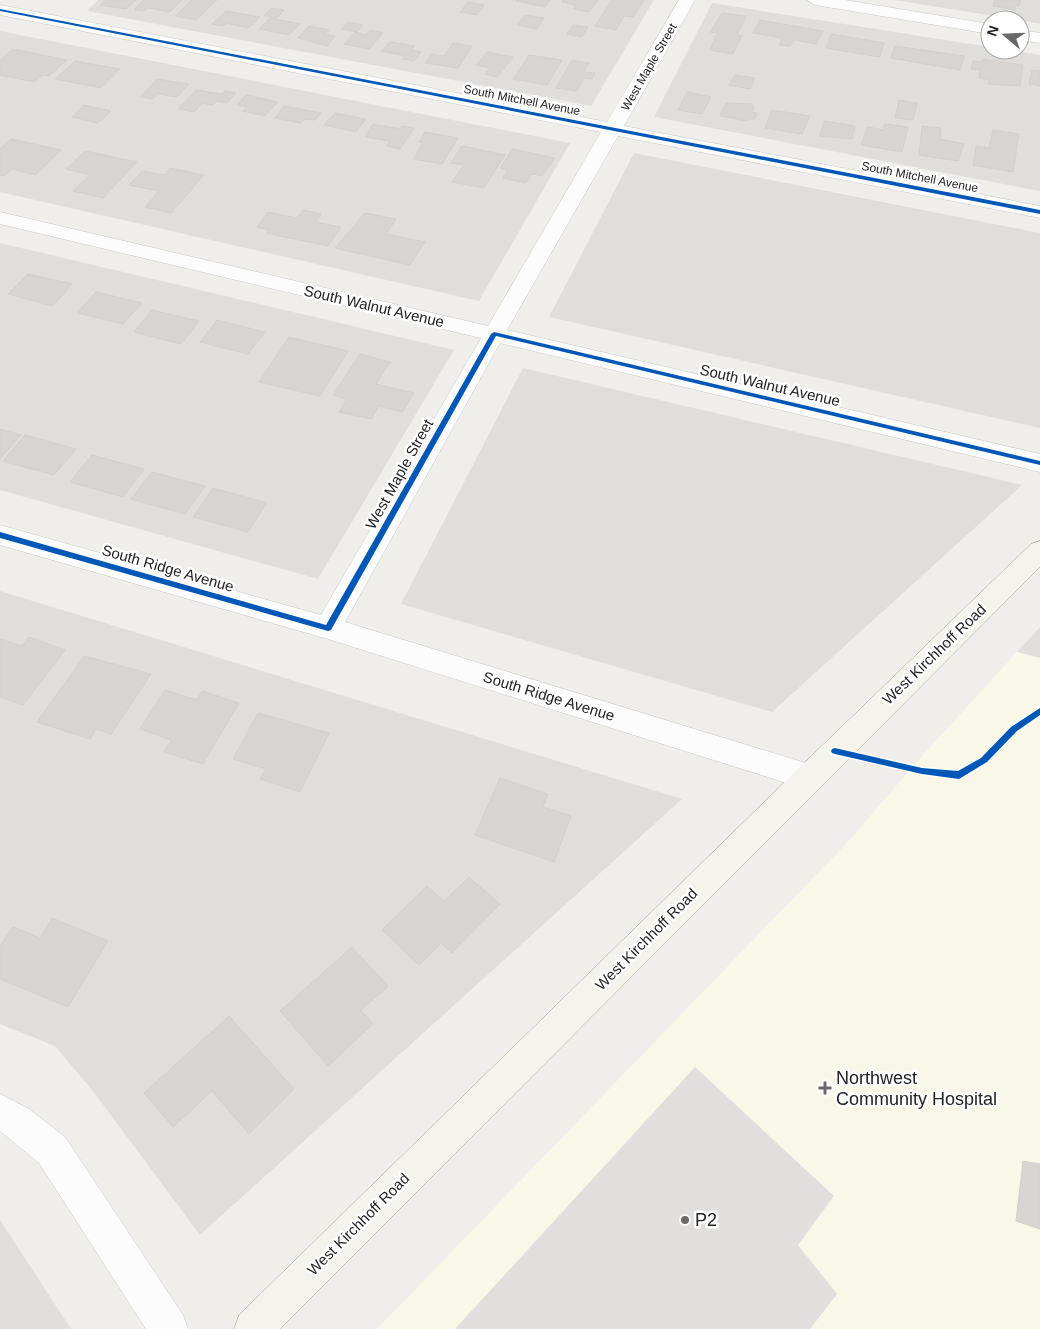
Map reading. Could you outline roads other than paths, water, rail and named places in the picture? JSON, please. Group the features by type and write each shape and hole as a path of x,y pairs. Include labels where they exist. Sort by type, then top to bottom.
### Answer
{"main road":[{"name":"West Kirchhoff Road","path":"253,1329 1040,550"}],"street":[{"name":"West Maple Street","path":"328,628 494,334 687,0"},
{"path":"815,0 980,28"},
{"path":"46,18 61,6"},
{"name":"South Mitchell Avenue","path":"0,10 1040,212"},
{"name":"South Walnut Avenue","path":"0,218 1040,463"},
{"name":"South Ridge Avenue","path":"0,535 328,628 809,777"},
{"path":"0,1112 18,1120 52,1150 169,1329"}],"place":[{"name":"Northwest Community Hospital","path":"825,1088"},
{"name":"P2","path":"685,1220"}]}
